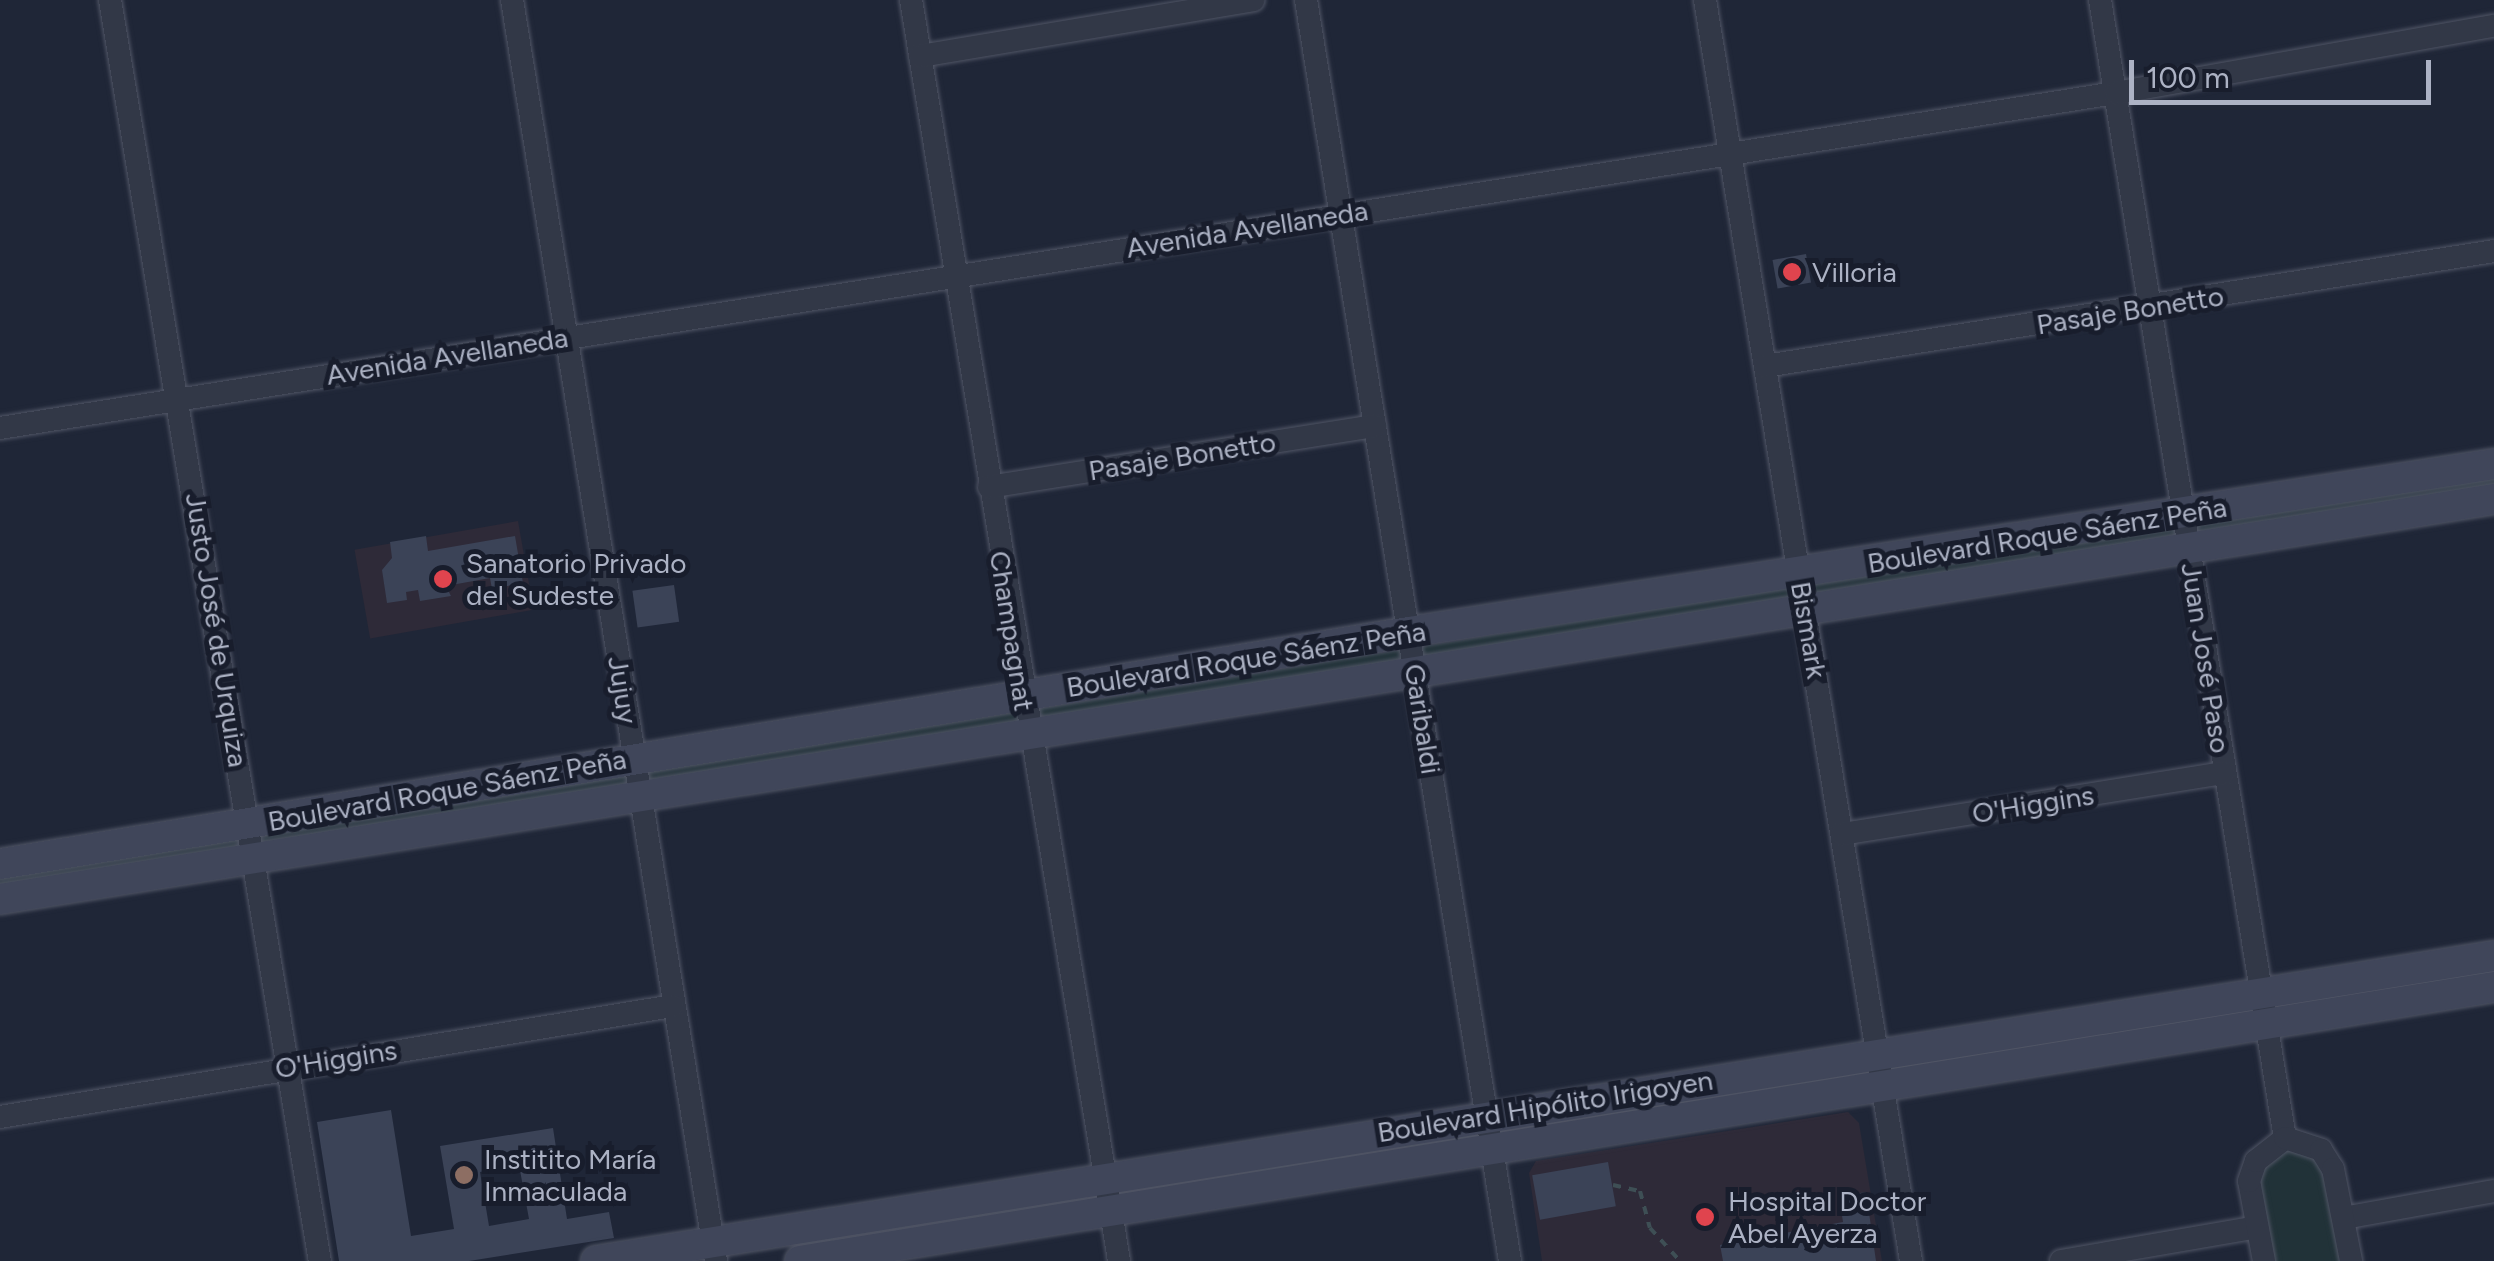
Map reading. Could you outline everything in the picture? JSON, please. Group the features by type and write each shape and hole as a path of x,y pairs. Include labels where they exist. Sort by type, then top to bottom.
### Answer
{"street":[{"name":"Justo José de Urquiza","path":"110,0 180,399 320,1261"},
{"name":"Jujuy","path":"512,0 714,1252"},
{"name":"Champagnat","path":"911,0 1022,695 1119,1261"},
{"path":"920,56 1253,0"},
{"name":"Garibaldi","path":"1306,0 1510,1261"},
{"name":"Bismark","path":"1705,0 1911,1261"},
{"name":"Juan José Paso","path":"2100,0 2285,1138"},
{"name":"Avenida Avellaneda","path":"0,428 2116,92 2494,26"},
{"name":"Pasaje Bonetto","path":"1765,366 2494,252"},
{"name":"Pasaje Bonetto","path":"988,487 1375,426"},
{"name":"Boulevard Roque Sáenz Peña","path":"0,864 1409,632 2494,464"},
{"name":"Boulevard Roque Sáenz Peña","path":"0,899 639,792 2494,499"},
{"name":"O'Higgins","path":"1842,834 2224,773"},
{"name":"Boulevard Hipólito Irigoyen","path":"2263,1008 2494,956"},
{"name":"Boulevard Hipólito Irigoyen","path":"596,1261 714,1252 1106,1178 1487,1115 1877,1069 2263,1008 2494,986"},
{"name":"O'Higgins","path":"0,1117 287,1066 672,1006"},
{"name":"Boulevard Hipólito Irigoyen","path":"800,1261 1492,1147 1877,1069"},
{"path":"2264,1261 2250,1180 2256,1161 2285,1138 2321,1150 2334,1169 2351,1261"},
{"path":"2344,1218 2494,1191"},
{"path":"2061,1261 2257,1227"}],"path":[{"path":"1613,1185 1640,1191 1650,1228 1680,1261"}],"shaded area":[{"path":"2494,473 2494,487 0,889 0,877"},
{"name":"Sanatorio Privado del Sudeste","path":"518,521 534,610 370,638 355,550"},
{"name":"Hospital Doctor Abel Ayerza","path":"1848,1112 1859,1123 1882,1261 1542,1261 1529,1173 1536,1161"},
{"path":"2269,1146 2321,1150 2351,1261 2264,1261 2256,1161"}],"building":[{"name":"Villoria","path":"1806,254 1811,283 1778,288 1773,260"},
{"path":"426,536 428,551 515,536 523,583 492,589 490,578 446,586 451,596 420,601 418,590 406,592 407,600 387,603 382,570 392,558 390,542"},
{"path":"674,585 679,622 638,627 632,591"},
{"path":"391,1110 411,1236 454,1229 440,1146 553,1128 567,1219 609,1212 614,1238 469,1261 339,1261 317,1122","holes":["519,1165 529,1219 489,1226 480,1172"]},
{"path":"1608,1162 1616,1206 1540,1220 1532,1175"},
{"name":"Hospital Doctor Abel Ayerza","path":"1866,1192 1876,1261 1723,1261 1720,1245 1843,1222 1839,1197"}],"place":[{"name":"Villoria","path":"1792,272"},
{"name":"Sanatorio Privado del Sudeste","path":"443,579"},
{"name":"Institito María Inmaculada","path":"464,1175"},
{"name":"Hospital Doctor Abel Ayerza","path":"1705,1217"}]}
